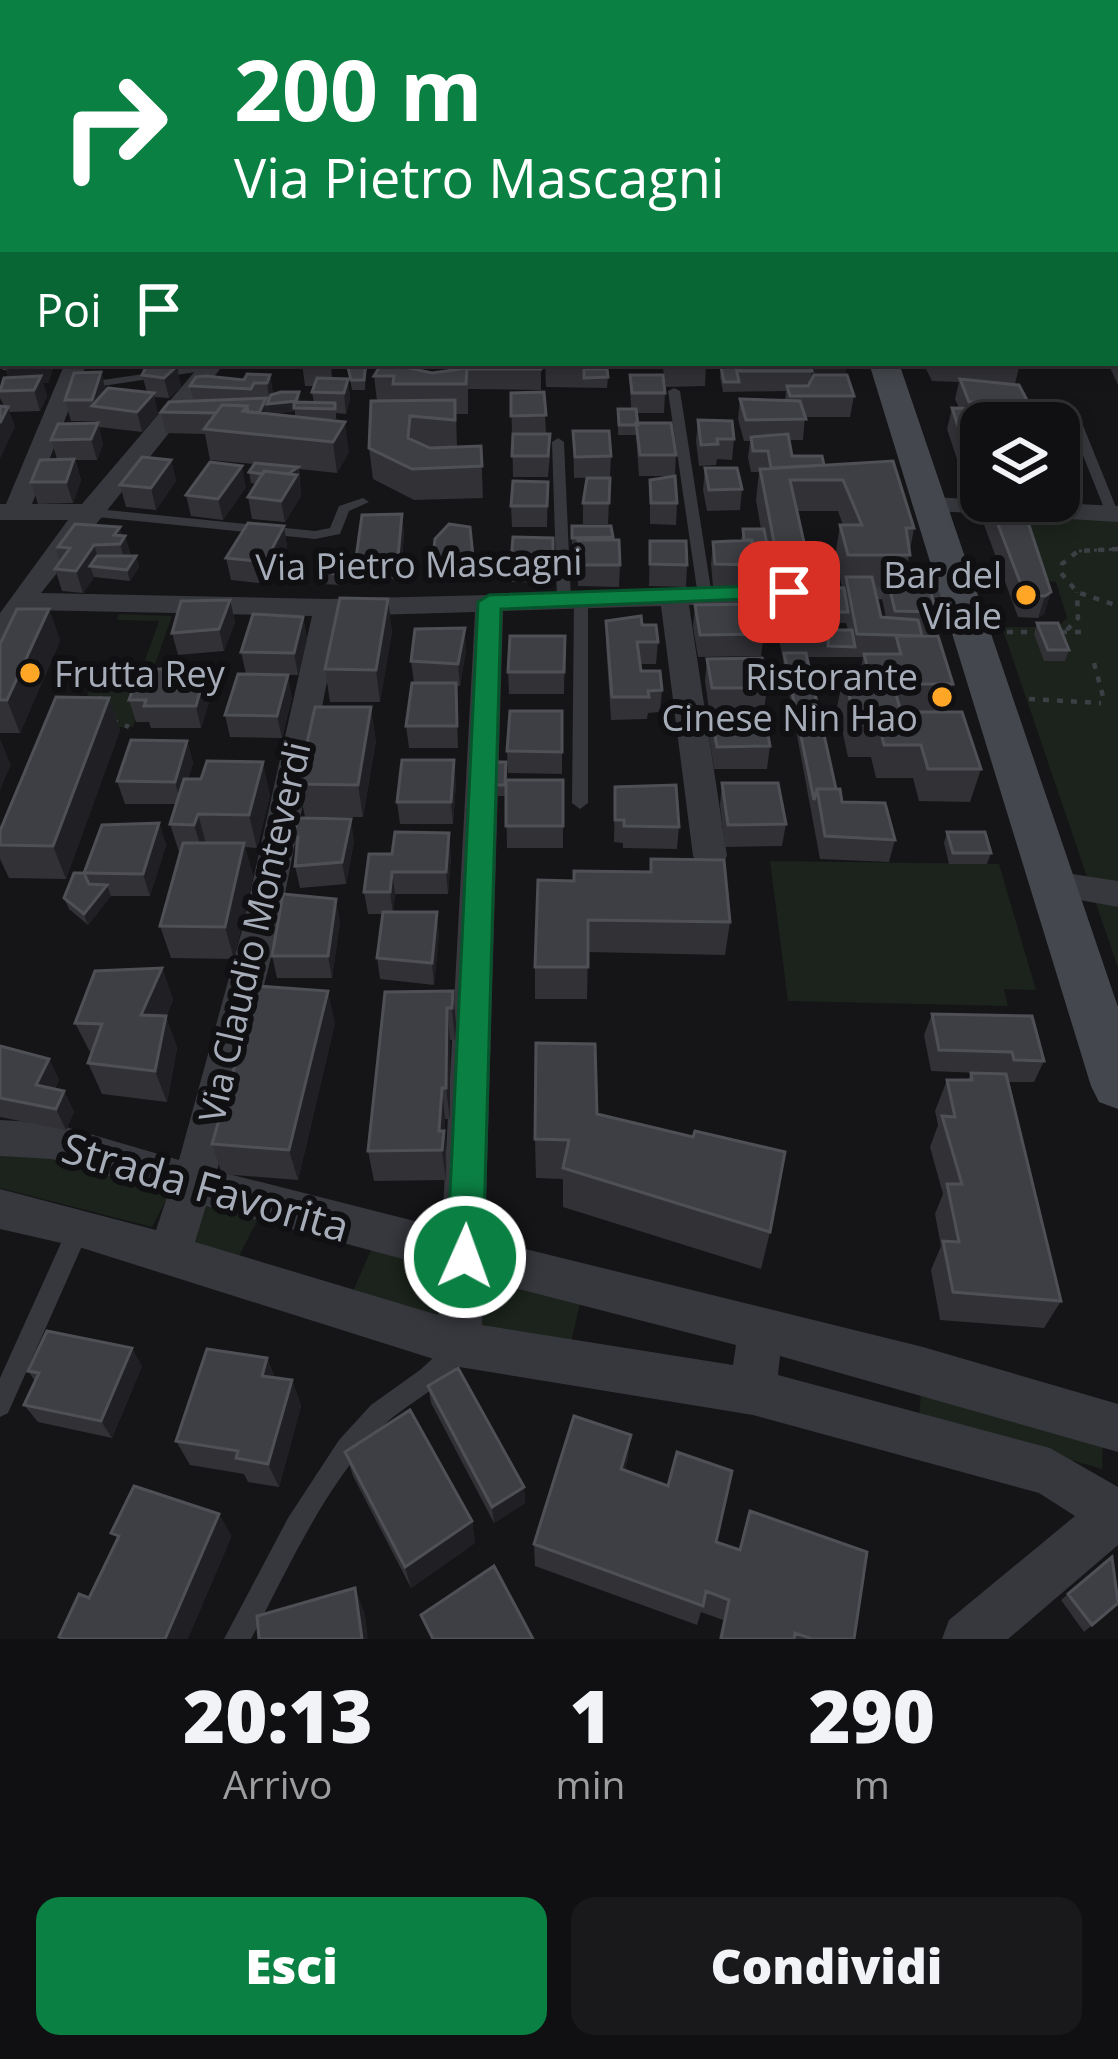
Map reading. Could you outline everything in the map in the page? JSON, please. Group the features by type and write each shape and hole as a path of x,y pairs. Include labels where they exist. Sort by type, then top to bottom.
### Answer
{"main road":[{"path":"885,366 1118,1086"}],"street":[{"path":"73,366 54,388 8,512 87,512"},
{"path":"0,635 87,512 212,366"},
{"path":"930,505 1115,513"},
{"name":"Via Pietro Mascagni","path":"22,601 328,608 955,589"},
{"path":"690,597 710,856"},
{"path":"459,1344 489,602"},
{"name":"Via Claudio Monteverdi","path":"170,1254 194,1184 296,765 328,608"},
{"path":"1053,884 1118,894"},
{"name":"Strada Favorita","path":"0,1138 52,1141 465,1257 760,1328 1118,1428"},
{"name":"Strada Favorita","path":"0,1210 80,1227 459,1344 753,1392 1050,1472 1118,1511"},
{"path":"753,1392 760,1328"},
{"path":"968,1639 1118,1511"}],"lane":[{"path":"54,388 206,366"},
{"path":"674,391 690,597"},
{"path":"1080,432 1115,513"},
{"path":"558,442 573,600 580,802"},
{"path":"87,512 315,535 335,530 344,509 363,502"},
{"path":"0,1405 80,1227"},
{"path":"237,1639 339,1458 373,1418 446,1366 459,1344"}],"path":[{"path":"1118,549 1092,548 1068,556 1061,573 1077,592 1118,606"},
{"path":"1064,632 1078,618 1077,592"},
{"path":"1004,632 1085,632"},
{"path":"104,663 96,683 106,718 129,727"},
{"path":"1028,698 1103,701 1094,663"}],"shaded area":[{"path":"1118,520 1118,968 1002,627 1058,627 1067,618 1056,582 1032,580 1015,522"},
{"path":"119,614 172,616 133,727 75,728 97,671 104,671 100,683 137,683 159,621 117,620"},
{"path":"770,861 999,864 1036,990 1004,989 1008,1006 788,1001"},
{"path":"18,1148 172,1189 152,1227 0,1188 0,1150"},
{"path":"201,1197 260,1215 238,1258 187,1243"},
{"path":"374,1243 444,1263 441,1321 351,1296"},
{"path":"480,1275 581,1299 570,1347 477,1328"},
{"path":"922,1383 1103,1433 1102,1469 919,1417"}],"building":[{"path":"146,366 177,366 164,378 142,375"},
{"path":"348,366 366,366 364,380 351,380"},
{"path":"380,366 432,373 467,368 466,384 393,384 394,376 374,376"},
{"path":"468,366 541,366 541,369"},
{"path":"739,366 811,366 812,371 740,371"},
{"path":"721,367 736,367 739,382 724,382"},
{"path":"584,369 607,369 608,377 584,378"},
{"path":"101,372 92,400 65,400 74,373"},
{"path":"247,374 270,375 267,383 254,383 251,389 190,386 196,377 244,380"},
{"path":"630,375 663,375 665,393 632,393"},
{"path":"814,375 847,375 854,396 790,396 787,386 808,386"},
{"path":"41,376 34,390 0,391 4,378"},
{"path":"317,378 348,379 344,393 312,392"},
{"path":"960,379 1019,385 1028,402 969,402"},
{"path":"108,388 154,393 137,412 92,406"},
{"path":"299,392 296,401 267,404 271,395"},
{"path":"544,392 546,415 511,416 511,393"},
{"path":"266,398 259,413 248,412 247,406 222,405 216,413 161,412 169,402"},
{"path":"740,399 800,401 806,419 746,420"},
{"path":"455,400 455,420 410,416 408,438 430,448 481,446 482,466 412,469 369,448 371,401"},
{"path":"294,402 335,403 335,409 294,408"},
{"path":"222,405 345,422 333,442 204,429"},
{"path":"952,408 960,408 960,432"},
{"path":"618,409 636,409 638,425 619,425"},
{"path":"698,420 732,421 734,439 701,445"},
{"path":"98,423 91,439 51,440 58,424"},
{"path":"636,423 671,423 676,455 640,455"},
{"path":"573,431 609,431 611,456 575,457"},
{"path":"513,434 550,434 548,456 512,456"},
{"path":"788,434 792,456 822,456 824,465 771,468 768,451 753,451 751,437"},
{"path":"142,457 171,460 151,488 120,485"},
{"path":"74,459 66,482 31,482 40,460"},
{"path":"893,461 914,528 906,528 910,555 848,555 840,525 862,525 843,480 790,480 805,547 775,547 760,469"},
{"path":"210,462 242,466 218,499 186,495"},
{"path":"255,463 298,467 288,474 249,472"},
{"path":"705,468 737,468 742,489 709,490"},
{"path":"264,471 297,475 281,501 248,497"},
{"path":"675,476 677,503 651,503 650,480"},
{"path":"587,478 610,478 609,503 583,503"},
{"path":"513,481 548,482 547,506 511,506"},
{"path":"402,514 398,557 356,558 362,515"},
{"path":"997,522 1028,522 1051,592 1025,595"},
{"path":"248,523 284,526 265,562 226,558"},
{"path":"75,524 120,527 114,535 125,536 120,544 94,545 76,571 55,569 70,548 58,547"},
{"path":"449,524 470,527 473,557 433,557 435,539"},
{"path":"572,526 611,526 613,537 572,538"},
{"path":"743,529 764,529 767,545 744,540"},
{"path":"513,537 553,538 553,562 511,561"},
{"path":"578,540 619,540 620,565 579,565"},
{"path":"752,540 754,565 715,564 713,542"},
{"path":"650,541 686,541 687,565 650,564"},
{"path":"97,556 136,556 127,570 90,566"},
{"path":"324,560 341,562 341,574 318,573"},
{"path":"846,577 872,577 881,617 918,620 922,636 857,634"},
{"path":"887,577 926,578 937,612 895,611"},
{"path":"775,580 789,580 792,590 802,590 808,618 826,619 830,635 786,635"},
{"path":"831,588 844,588 848,612 836,612"},
{"path":"340,598 388,599 376,670 325,669"},
{"path":"230,600 219,629 172,633 181,601"},
{"path":"758,604 764,634 700,635 695,605"},
{"path":"17,609 49,609 7,700 0,700 0,644"},
{"path":"253,614 303,617 294,653 241,652"},
{"path":"641,616 642,625 656,625 658,642 637,642 641,671 660,671 662,690 648,691 649,697 612,697 606,621"},
{"path":"1037,623 1058,623 1069,650 1048,650"},
{"path":"465,628 458,664 411,661 415,629"},
{"path":"829,630 852,630 855,647 828,646"},
{"path":"510,636 565,636 564,672 508,672"},
{"path":"896,636 938,636 953,684 893,684 901,712 962,712 981,769 928,769 921,745 884,745 879,724 856,724 844,674 869,674 864,654 901,654"},
{"path":"784,653 806,653 836,789 817,789 814,800"},
{"path":"762,658 767,688 712,688 707,659"},
{"path":"207,667 196,706 144,706 146,700 129,700 140,670"},
{"path":"238,674 288,675 277,716 225,715"},
{"path":"412,683 456,683 457,726 406,726"},
{"path":"56,697 109,698 53,846 0,845 0,831"},
{"path":"315,707 371,707 358,785 298,784"},
{"path":"510,711 562,711 562,752 507,751"},
{"path":"764,713 770,746 717,747 711,714"},
{"path":"131,740 187,741 175,782 117,781"},
{"path":"402,760 454,760 451,802 397,802"},
{"path":"207,761 263,762 249,815 198,814 194,825 170,824 184,779 201,779"},
{"path":"492,762 506,762 505,785 490,785"},
{"path":"506,780 563,780 563,826 506,826"},
{"path":"722,783 778,783 786,824 728,825"},
{"path":"676,785 679,827 624,826 624,820 615,820 615,787"},
{"path":"817,789 840,789 842,802 885,803 895,840 825,836"},
{"path":"298,818 351,819 342,862 295,866 298,837 293,837"},
{"path":"159,823 143,874 84,873 102,825"},
{"path":"395,832 449,833 446,872 392,872 390,892 364,892 369,854 392,854"},
{"path":"947,832 985,832 991,853 953,853"},
{"path":"183,843 244,843 225,927 160,926"},
{"path":"651,859 724,860 730,922 588,920 588,967 535,967 538,880 574,881 574,871 651,872"},
{"path":"74,873 84,873 89,884 107,885 84,914 64,898"},
{"path":"283,894 336,899 328,956 272,956"},
{"path":"383,912 437,912 432,963 377,958"},
{"path":"162,968 141,1015 166,1016 155,1071 88,1063 102,1024 75,1023 95,971"},
{"path":"258,986 328,991 289,1150 212,1144"},
{"path":"453,991 452,1008 447,1008 446,1088 442,1088 439,1131 444,1131 442,1150 368,1151 385,992"},
{"path":"932,1014 1032,1016 1044,1061 1014,1060 1012,1052 939,1050"},
{"path":"536,1043 595,1044 597,1114 785,1152 770,1232 563,1168 569,1140 535,1139"},
{"path":"0,1046 49,1059 36,1085 64,1091 56,1109 0,1098"},
{"path":"971,1073 1006,1074 1061,1301 953,1292 943,1241 959,1242 947,1184 962,1184 942,1116 955,1117 947,1080 972,1080"},
{"path":"47,1331 132,1348 101,1421 24,1405 39,1373 28,1371"},
{"path":"207,1349 267,1358 262,1376 292,1380 268,1464 236,1458 238,1451 176,1441"},
{"path":"458,1368 524,1487 492,1507 428,1386"},
{"path":"410,1410 472,1521 405,1567 345,1452"},
{"path":"574,1416 631,1435 621,1469 668,1486 677,1452 732,1471 716,1542 740,1550 750,1511 867,1552 854,1639 812,1639 795,1633 794,1639 721,1639 729,1600 706,1591 703,1606 534,1544"},
{"path":"134,1486 219,1514 165,1639 59,1637 79,1594 89,1598 119,1536 111,1533"},
{"path":"1112,1557 1118,1603 1092,1625 1068,1594"},
{"path":"494,1566 533,1639 433,1639 421,1615"},
{"path":"355,1588 362,1639 259,1639 257,1616"}],"place":[{"name":"Bar del Viale","path":"1026,595"},
{"name":"Frutta Rey","path":"30,673"},
{"name":"Ristorante Cinese Nin Hao","path":"942,697"}],"route":[{"path":"465,1257 489,602 789,592"}]}
